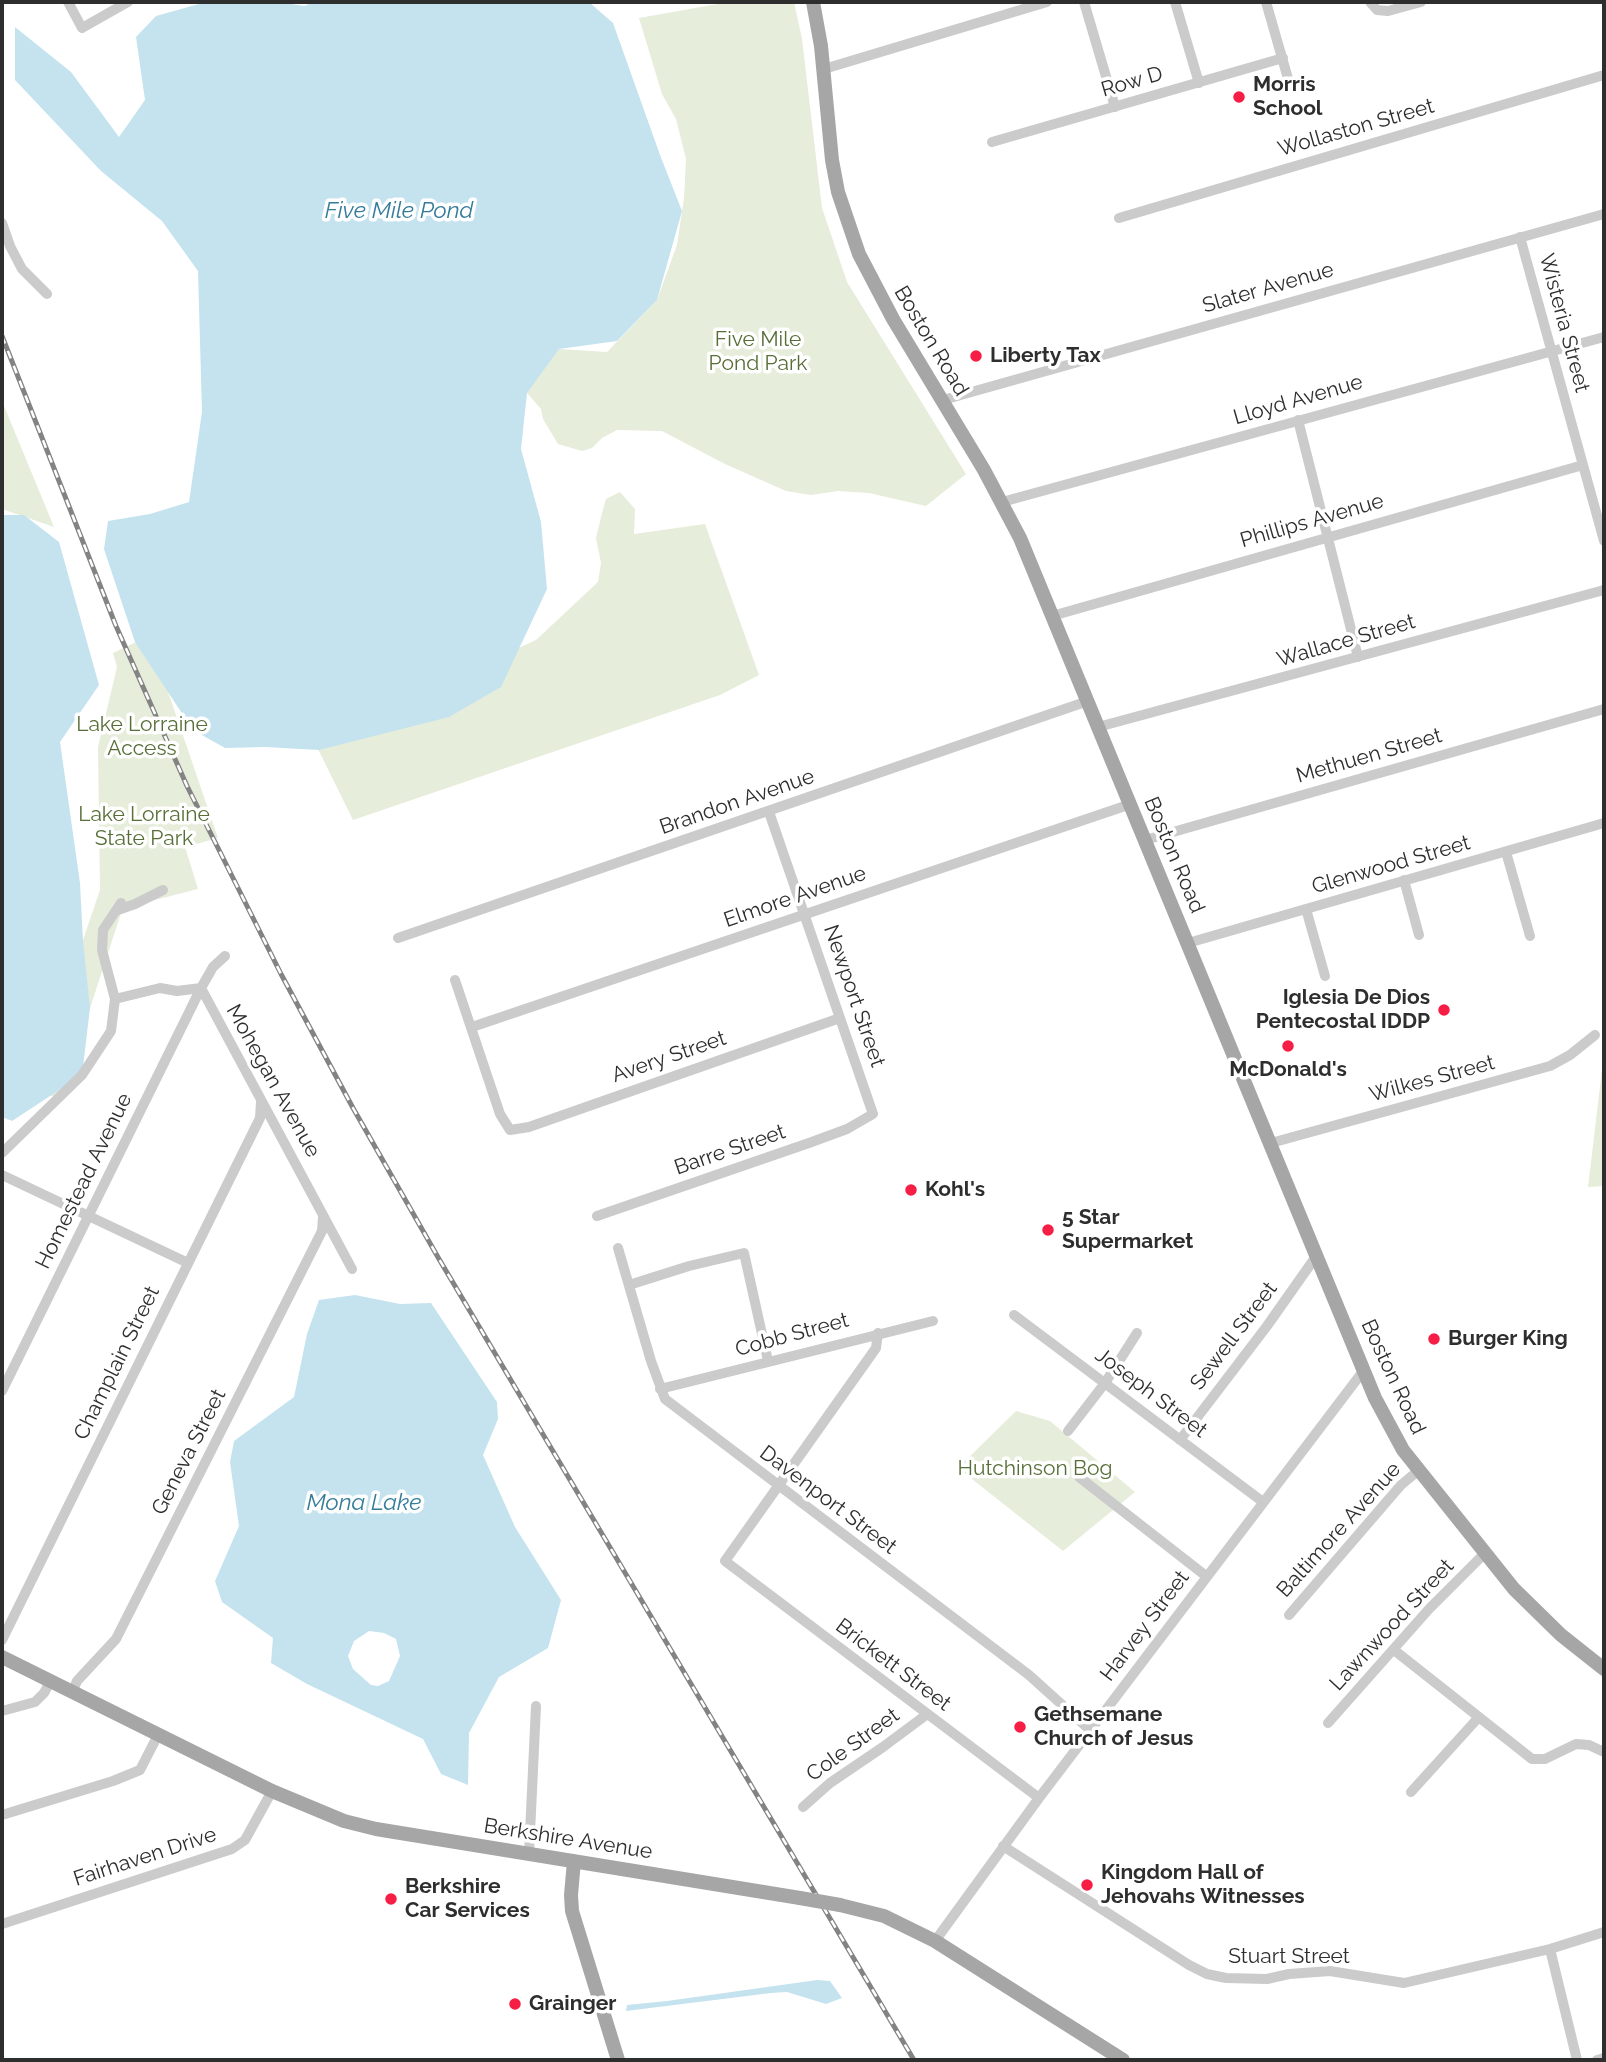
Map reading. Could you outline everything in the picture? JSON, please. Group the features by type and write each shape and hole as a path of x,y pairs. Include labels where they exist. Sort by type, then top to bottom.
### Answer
{"main road":[{"name":"Boston Road","path":"813,2 820,30 832,160 847,223 878,294 943,400 1020,538 1364,1370 1395,1436 1514,1589 1567,1641 1604,1670"},
{"name":"Berkshire Avenue","path":"2,1657 272,1791 320,1812 361,1825 800,1898 884,1916 935,1941 1123,2060"},
{"path":"574,1861 572,1910 614,2059"}],"street":[{"path":"68,2 82,28 128,2"},
{"path":"824,69 1047,2"},
{"path":"1084,2 1115,107"},
{"path":"1175,2 1199,83"},
{"path":"1266,2 1291,89"},
{"path":"1370,2 1377,10 1388,11 1421,2"},
{"name":"Row D","path":"992,142 1283,58"},
{"name":"Wollaston Street","path":"1119,218 1604,75"},
{"name":"Slater Avenue","path":"943,400 1604,214"},
{"path":"2,223 22,269 47,294"},
{"name":"Wisteria Street","path":"1520,237 1604,541"},
{"name":"Lloyd Avenue","path":"1002,502 1604,337"},
{"path":"1298,420 1359,657"},
{"name":"Phillips Avenue","path":"1052,616 1583,465"},
{"name":"Wallace Street","path":"1098,727 1604,590"},
{"name":"Brandon Avenue","path":"398,938 1088,701"},
{"name":"Methuen Street","path":"1145,840 1604,709"},
{"name":"Elmore Avenue","path":"472,1027 1130,804"},
{"name":"Newport Street","path":"769,812 873,1114"},
{"name":"Glenwood Street","path":"1188,943 1604,823"},
{"path":"1506,852 1530,936"},
{"path":"1404,880 1419,934"},
{"path":"2,1153 82,1075 111,1031 115,999 102,950 103,930 119,906 135,904 163,890"},
{"path":"1306,909 1325,976"},
{"name":"Homestead Avenue","path":"2,1391 201,988 213,967 225,956"},
{"path":"455,980 472,1027"},
{"name":"Mohegan Avenue","path":"115,999 160,988 201,988 352,1269"},
{"name":"Avery Street","path":"472,1027 499,1114 510,1130 529,1127 840,1018"},
{"name":"Wilkes Street","path":"1271,1143 1550,1066 1570,1055 1595,1035"},
{"name":"Champlain Street","path":"2,1640 260,1118 261,1102"},
{"name":"Barre Street","path":"597,1216 847,1129 873,1114"},
{"path":"2,1175 188,1263"},
{"name":"Geneva Street","path":"72,1693 78,1681 116,1639 322,1231 323,1217"},
{"name":"Davenport Street","path":"618,1248 665,1399 1029,1675 1090,1730"},
{"path":"629,1285 689,1266 744,1253 768,1362"},
{"name":"Sewell Street","path":"1180,1440 1317,1255"},
{"name":"Joseph Street","path":"1014,1315 1263,1502"},
{"name":"Cobb Street","path":"660,1389 933,1321"},
{"path":"778,1486 876,1348 878,1333"},
{"path":"1068,1431 1105,1383 1137,1333"},
{"name":"Harvey Street","path":"935,1941 1090,1730 1364,1370"},
{"name":"Baltimore Avenue","path":"1289,1615 1401,1486 1419,1470"},
{"path":"1079,1477 1206,1576"},
{"name":"Brickett Street","path":"778,1486 725,1561 1039,1798"},
{"name":"Lawnwood Street","path":"1328,1723 1429,1609 1485,1553"},
{"path":"1394,1650 1532,1759 1545,1759 1576,1744 1589,1745 1604,1752"},
{"path":"2,1711 35,1702 50,1682"},
{"path":"529,1854 536,1706"},
{"name":"Cole Street","path":"803,1807 830,1783 926,1715"},
{"path":"1411,1792 1478,1718"},
{"path":"2,1815 140,1770 158,1735"},
{"name":"Fairhaven Drive","path":"2,1924 232,1849 245,1840 272,1791"},
{"name":"Stuart Street","path":"1003,1846 1189,1965 1207,1974 1226,1978 1267,1979 1289,1974 1330,1972 1404,1983 1550,1949 1604,1932"},
{"path":"1550,1949 1577,2060"},
{"path":"1597,2060 1604,2058"}],"green space":[{"name":"Five Mile Pond Park","path":"729,2 794,2 802,39 822,208 847,282 966,474 926,506 869,493 838,491 811,495 786,491 725,464 662,431 617,430 602,438 592,448 582,451 558,444 543,419 541,409 527,393 537,372 559,349 607,352 657,300 677,245 686,159 676,119 662,94 639,18"},
{"path":"2,401 54,527 2,509"},
{"path":"620,492 635,509 634,534 705,524 759,675 720,695 353,820 285,682 488,662 536,640 598,582 601,563 596,538 602,513 606,499"},
{"name":"Lake Lorraine State Park","path":"149,636 218,838 185,847 198,889 147,902 124,904 61,1097 4,1090 2,1066 38,1072 100,890 98,747 117,667 113,653"},
{"path":"1604,1053 1604,1186 1588,1187"},
{"name":"Hutchinson Bog","path":"1016,1411 1050,1421 1135,1492 1063,1551 958,1468"}],"water":[{"name":"Five Mile Pond","path":"206,2 277,2 305,6 312,2 589,2 613,23 682,211 657,300 617,341 559,349 527,393 521,449 541,522 547,589 501,687 449,717 319,750 225,748 193,730 135,642 104,549 108,521 150,514 189,502 202,412 198,271 162,221 101,171 15,80 15,27 71,72 119,137 145,100 136,37 156,16"},
{"path":"2,515 24,515 59,542 99,685 60,742 80,883 90,1008 82,1075 12,1121 2,1117"},
{"name":"Mona Lake","path":"355,1295 400,1304 431,1303 497,1402 498,1419 483,1455 515,1527 561,1600 548,1648 499,1677 469,1733 468,1785 441,1774 423,1739 307,1684 271,1663 273,1638 222,1602 215,1581 239,1526 230,1462 234,1441 294,1397 307,1334 319,1300","holes":["369,1631 384,1633 396,1639 400,1656 389,1681 378,1686 371,1685 353,1669 348,1656 354,1641"]},
{"path":"817,1980 830,1981 842,1998 826,2004 787,1992 626,2011 627,2005"}],"railway":[{"path":"2,336 116,626 187,786 281,974 439,1259 914,2060"}],"place":[{"name":"Morris School","path":"1239,97"},
{"name":"Liberty Tax","path":"976,356"},
{"name":"Iglesia De Dios Pentecostal IDDP","path":"1444,1010"},
{"name":"McDonald's","path":"1288,1046"},
{"name":"Kohl's","path":"911,1190"},
{"name":"5 Star Supermarket","path":"1048,1230"},
{"name":"Burger King","path":"1434,1339"},
{"name":"Gethsemane Church of Jesus","path":"1020,1727"},
{"name":"Kingdom Hall of Jehovahs Witnesses","path":"1087,1885"},
{"name":"Berkshire Car Services","path":"391,1899"},
{"name":"Grainger","path":"515,2004"}],"park label":[{"name":"Lake Lorraine Access","path":"142,737"}]}
